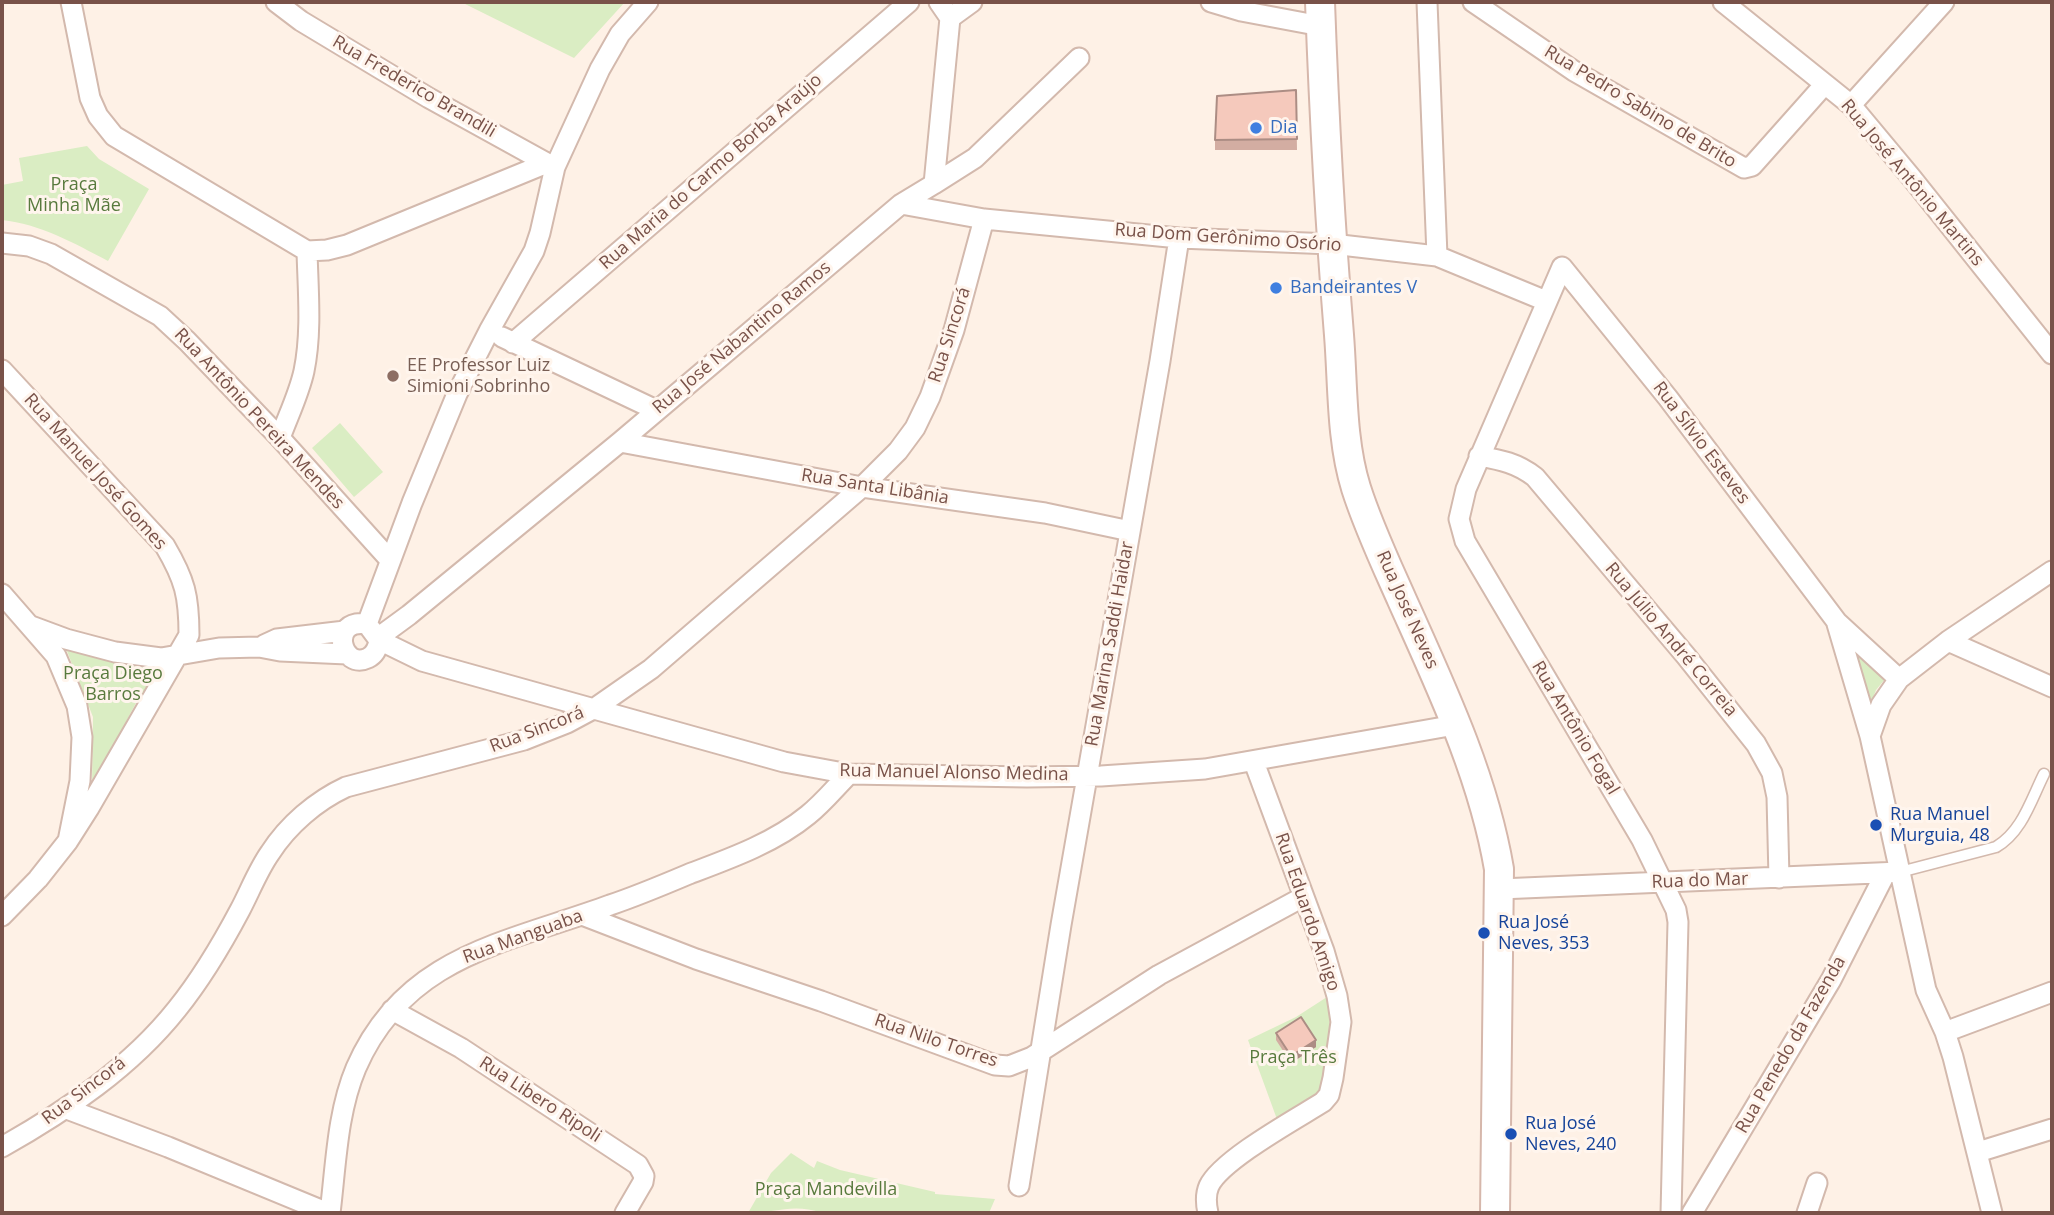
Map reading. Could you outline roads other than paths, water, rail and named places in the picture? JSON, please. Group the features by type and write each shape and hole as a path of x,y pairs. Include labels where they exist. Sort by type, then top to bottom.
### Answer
{"street":[{"path":"71,2 90,98 98,116 114,136 307,251 347,245 551,165"},
{"name":"Rua Frederico Brandili","path":"276,2 301,21 429,98 551,165"},
{"path":"347,654 342,647 365,630 390,560 457,394 534,251 551,165 620,34 648,2"},
{"name":"Rua Maria do Carmo Borba Araújo","path":"513,343 909,2"},
{"path":"934,184 950,18 939,2"},
{"path":"950,18 972,2"},
{"path":"1211,2 1241,11 1321,14"},
{"path":"1427,2 1437,256"},
{"name":"Rua Pedro Sabino de Brito","path":"1473,2 1574,71 1744,168 1755,164 1825,84"},
{"name":"Rua José Antônio Martins","path":"1723,2 1851,105 2049,344"},
{"path":"1851,105 1944,2"},
{"name":"Rua José Neves","path":"1321,14 1332,244 1348,448 1356,487 1378,545 1442,689 1492,827 1499,869 1495,1213"},
{"name":"Rua José Nabantino Ramos","path":"365,630 409,615 620,442 901,204 975,158 1079,58"},
{"name":"Rua Dom Gerônimo Osório","path":"901,204 984,219 1179,238 1332,244 1437,256 1546,300"},
{"name":"Rua Sincorá","path":"2,1147 67,1109 134,1055 177,1010 214,956 270,852 294,824 320,802 346,787 524,740 596,708 651,669 862,487 898,451 915,428 930,397 954,330 984,219"},
{"name":"Rua Marina Saddi Haidar","path":"1019,1186 1179,238"},
{"name":"Rua Antônio Pereira Mendes","path":"2,243 29,246 51,254 160,316 280,438 390,560"},
{"path":"280,438 304,370 308,341 307,251"},
{"name":"Rua Antônio Fogal","path":"1562,267 1479,456 1459,519 1465,541 1642,840 1675,910 1678,922 1671,1213"},
{"name":"Rua Sílvio Esteves","path":"1562,267 1668,398 1837,622"},
{"path":"489,331 656,410"},
{"name":"Rua Manuel José Gomes","path":"2,370 165,546 181,573 190,604 190,635 175,657"},
{"name":"Rua Santa Libânia","path":"620,442 862,487 1045,513 1130,531"},
{"name":"Rua Júlio André Correia","path":"1479,456 1508,461 1535,477 1686,656 1756,744 1772,773 1777,797 1779,878"},
{"path":"1870,736 1881,705 1899,679 1948,641 2052,571"},
{"path":"2,594 56,656 77,706 82,737 80,781 68,841"},
{"path":"1837,622 1899,679"},
{"path":"1837,622 1870,736 1893,873 1926,990 1945,1032 1992,1213"},
{"name":"Rua Manuel Alonso Medina","path":"29,625 66,639 115,652 161,658 219,648 259,647 280,651 347,654 362,660 369,657 422,661 784,762 849,774 1087,776 1205,769 1455,724"},
{"path":"365,630 378,648 369,657"},
{"name":"Rua Manuel Alonso Medina","path":"259,647 277,639 365,630 422,661"},
{"path":"1948,641 2052,688"},
{"path":"2,916 38,879 68,841 152,701 175,657"},
{"name":"Rua Eduardo Amigo","path":"1208,1213 1208,1189 1223,1169 1238,1156 1323,1101 1331,1088 1340,1016 1324,951 1254,762"},
{"name":"Rua Manguaba","path":"329,1213 346,1095 356,1067 374,1034 404,996 444,967 479,949 582,915 725,860 765,841 806,816 849,774"},
{"name":"Rua do Mar","path":"1500,890 1893,873"},
{"name":"Rua Penedo da Fazenda","path":"1692,1213 1893,873"},
{"name":"Rua Nilo Torres","path":"582,915 696,959 821,1000 995,1065 1009,1066 1041,1051 1159,975 1303,897"},
{"path":"1945,1032 2052,992"},
{"name":"Rua Libero Ripoli","path":"392,1010 461,1048 638,1164 643,1182 625,1213"},
{"path":"67,1109 329,1213"},
{"path":"1978,1152 2052,1129"},
{"path":"1807,1213 1817,1183"}],"lane":[{"path":"1893,873 1996,847 2008,840 2044,775"}],"place":[{"name":"Dia","path":"1256,128"},
{"name":"Bandeirantes V","path":"1276,288"},
{"name":"EE Professor Luiz Simioni Sobrinho","path":"393,376"},
{"name":"Rua Manuel Murguia, 48","path":"1876,825"},
{"name":"Rua José Neves, 353","path":"1484,933"},
{"name":"Rua José Neves, 240","path":"1511,1134"}],"park label":[{"name":"Praça Minha Mãe","path":"74,195"},
{"name":"Praça Diego Barros","path":"113,684"},
{"name":"Praça Três","path":"1293,1058"},
{"name":"Praça Mandevilla","path":"826,1190"}]}
